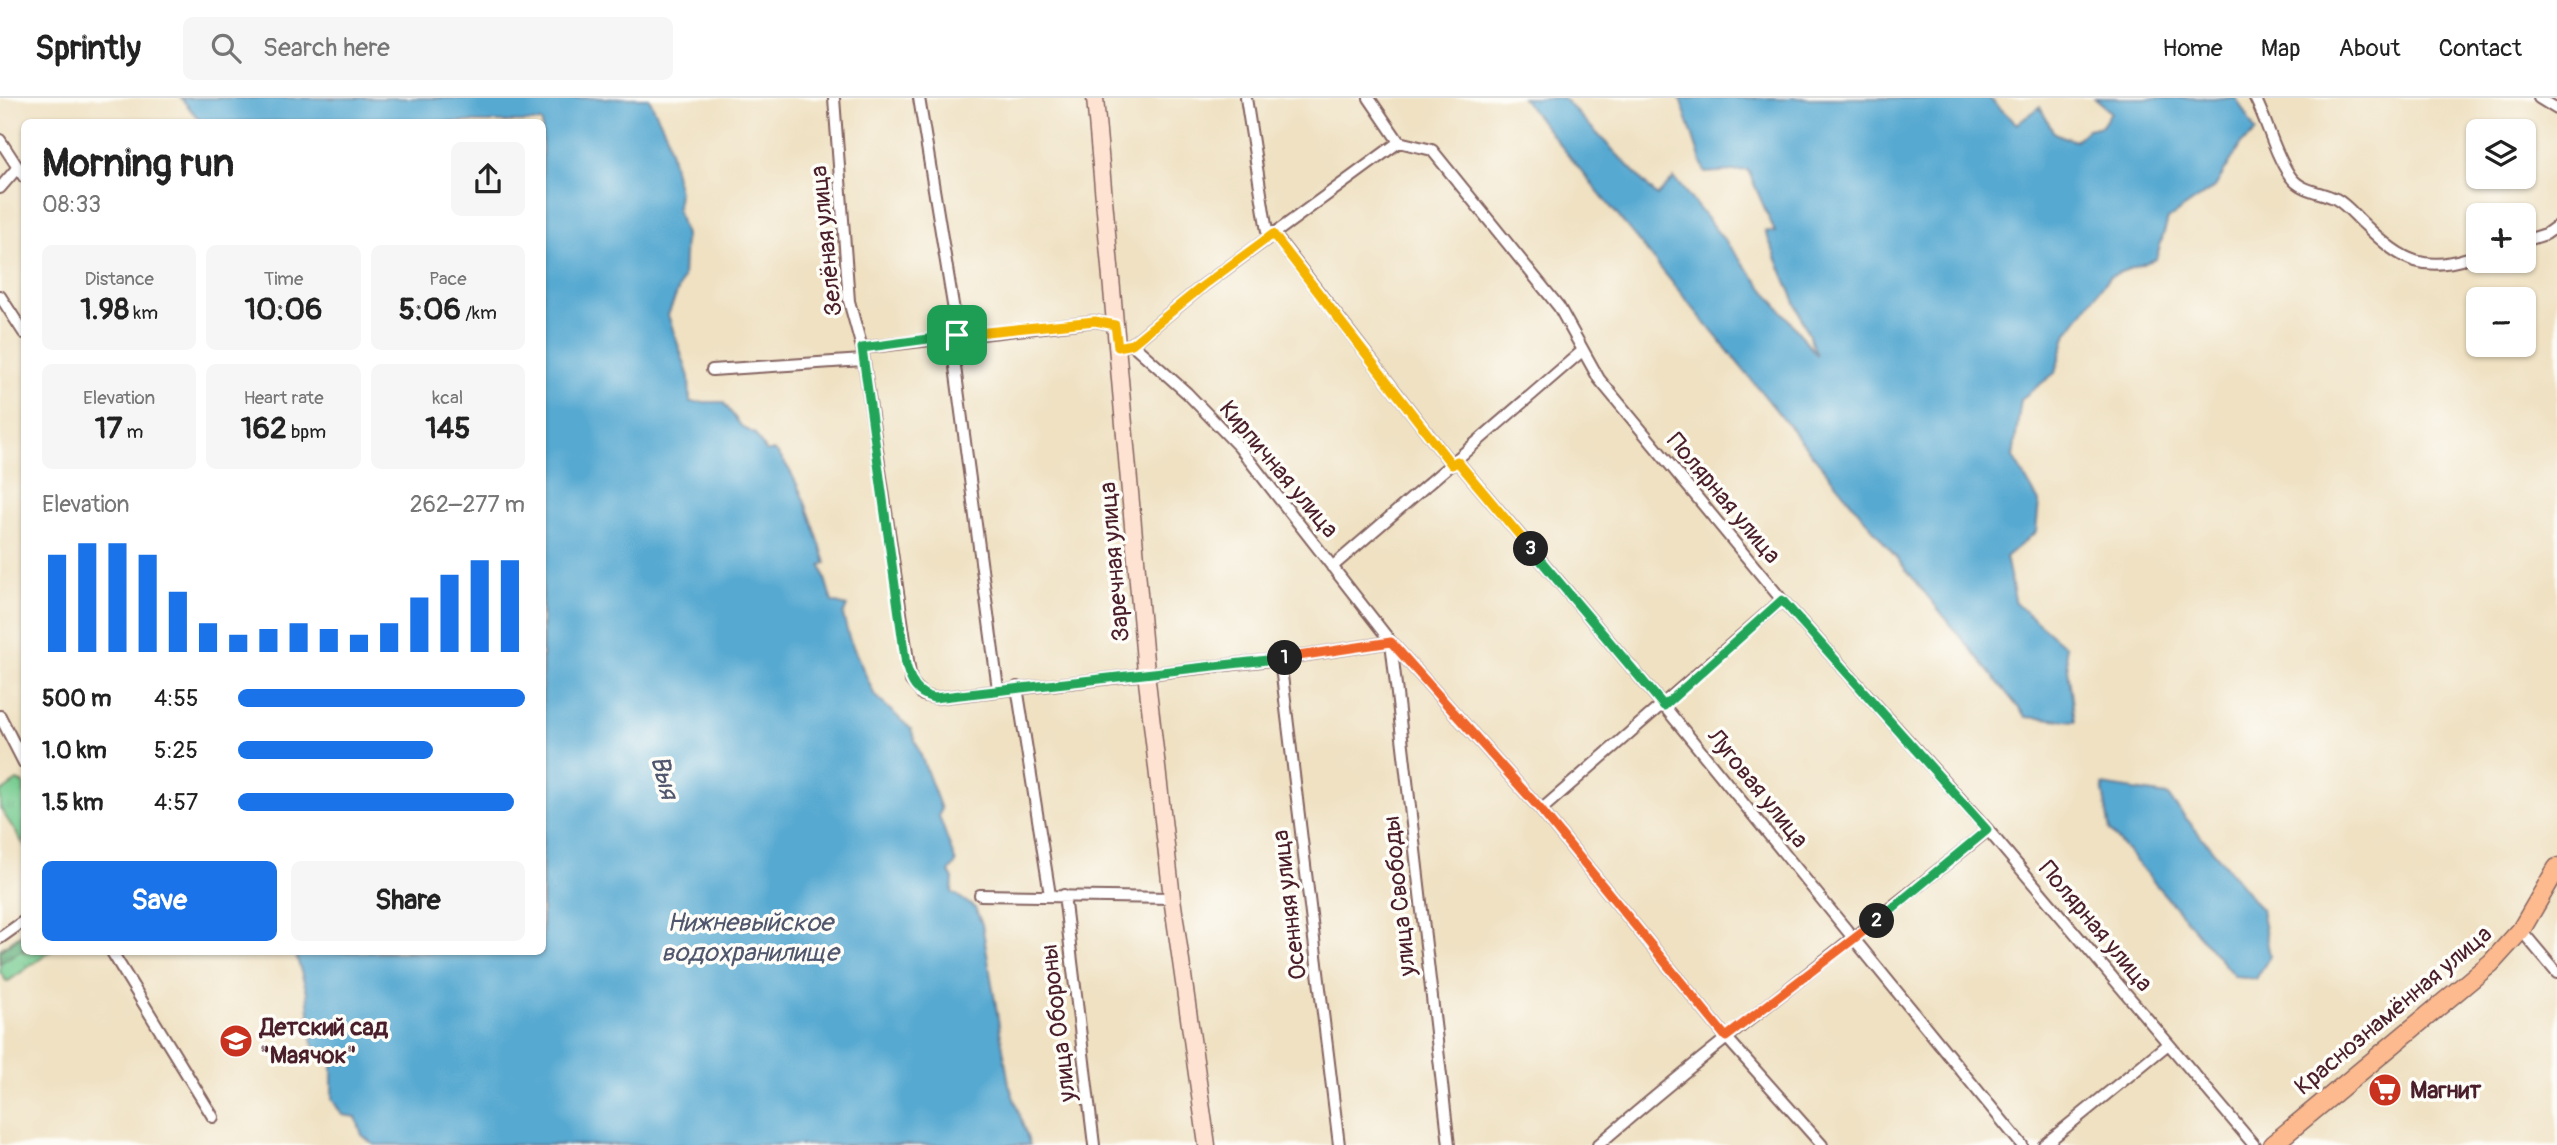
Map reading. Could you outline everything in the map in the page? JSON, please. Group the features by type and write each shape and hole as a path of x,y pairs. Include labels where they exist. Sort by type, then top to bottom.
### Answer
{"main road":[{"name":"Краснознамённая улица","path":"2272,1145 2491,963 2522,930 2557,868"}],"street":[{"name":"Зелёная улица","path":"834,98 849,301 863,354 906,665 917,689 923,695 934,698 998,689"},
{"path":"919,98 954,336 998,689 1280,659 1391,642"},
{"name":"Заречная улица","path":"1095,98 1115,325 1125,345 1146,672 1172,898 1207,1145"},
{"name":"Луговая улица","path":"1246,98 1270,236 1455,463 1664,706 2022,1145"},
{"path":"1125,345 1399,142 1369,98"},
{"path":"2255,98 2269,124 2282,163 2291,178 2302,188 2339,200 2382,242 2419,262 2444,266 2466,260"},
{"path":"2539,98 2557,109"},
{"path":"0,140 21,172"},
{"name":"Полярная улица","path":"1399,142 1432,150 1559,307 1581,352 1599,379 1782,600 1987,830 2254,1145"},
{"path":"0,188 18,167"},
{"path":"2536,237 2557,226"},
{"path":"0,296 21,328"},
{"path":"712,370 863,354 954,336 1095,321 1115,325"},
{"name":"Кирпичная улица","path":"1125,345 1187,393 1238,447 1391,642 1541,810 1726,1037 1822,1145"},
{"path":"1332,567 1581,352"},
{"path":"1541,810 1664,706 1782,600"},
{"name":"улица Свободы","path":"1391,642 1449,1145"},
{"name":"Осенняя улица","path":"1280,659 1339,1145"},
{"path":"1017,687 1050,895"},
{"path":"0,716 21,758"},
{"path":"1602,1144 1726,1037 1855,939 1987,830"},
{"path":"980,895 1172,898"},
{"name":"улица Обороны","path":"1064,895 1094,1145"},
{"path":"0,938 21,923"},
{"path":"2522,930 2557,973"},
{"path":"114,955 213,1117"},
{"path":"2044,1145 2168,1044"}],"green space":[{"path":"17,781 21,783 21,840 0,808 0,793"},
{"path":"21,934 21,955 46,955 7,982 0,972 0,949"},
{"path":"21,935 21,951 0,963 0,951"}],"water":[{"name":"Нижневыйское водохранилище","path":"181,98 649,98 667,135 679,192 677,210 685,235 683,278 668,315 689,377 690,402 723,402 742,427 755,434 766,451 775,451 783,461 799,488 817,536 826,563 821,565 832,602 847,606 843,615 849,638 875,696 911,729 941,809 939,816 956,863 949,872 953,879 952,892 975,908 982,924 1009,1084 1030,1145 374,1145 362,1135 356,1117 342,1115 332,1099 332,1064 312,1044 307,992 296,955 546,955 546,119 198,119"},
{"path":"1522,98 1563,98 1657,196 1674,178 1817,355 1765,231 1775,232 1748,170 1705,173 1680,98 1989,98 2017,124 2040,107 2054,133 2075,141 2088,129 2102,126 2111,112 2094,98 2236,98 2256,132 2241,144 2215,187 2168,219 2156,259 2110,276 2067,333 2055,373 2021,399 2013,457 2039,502 2036,532 2006,557 2016,604 2065,646 2075,721 2026,717"},
{"path":"2102,785 2167,795 2261,909 2270,956 2256,979 2235,977 2110,831"}],"place":[{"name":"Детский сад \"Маячок\"","path":"236,1041"},
{"name":"Магнит","path":"2385,1090"}],"route":[{"path":"1273,234 1452,465 1457,461 1664,706 1782,600 1987,830 1855,939 1726,1037 1541,810 1391,642 1280,659 934,698 923,695 911,681 906,665 862,348 957,335 1095,321 1115,325 1118,347 1132,344 1204,285 1273,234"}],"water label":[{"name":"Выя","path":"665,777"}]}
